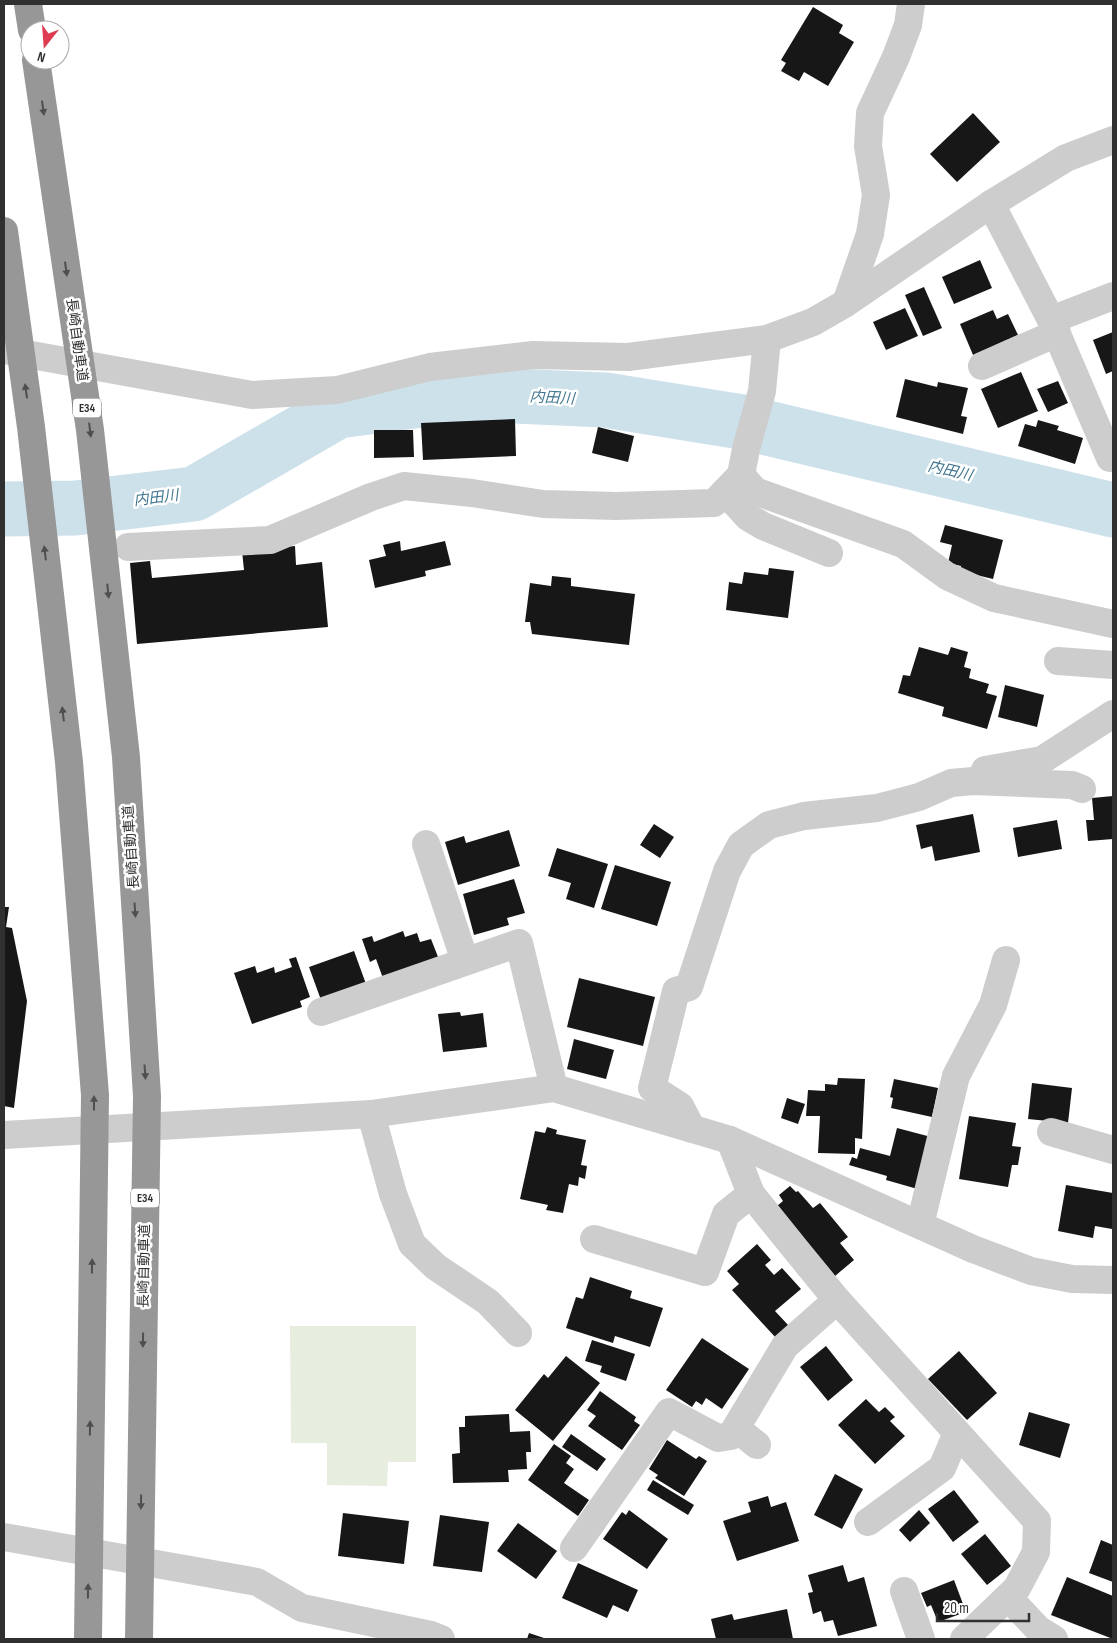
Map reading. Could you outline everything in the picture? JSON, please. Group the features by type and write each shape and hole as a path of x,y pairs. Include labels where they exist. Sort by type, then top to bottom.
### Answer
{"highway":[{"path":"28,4 30,20"},
{"name":"長崎自動車道","path":"37,70 90,430 126,757 147,1096 139,1639"},
{"path":"4,231 31,427 69,762 95,1096 88,1639"}],"street":[{"path":"846,303 870,234 876,195 868,146 870,113 896,57 908,25 911,4"},
{"path":"4,350 252,395 337,390 430,367 523,356 628,357 767,339 813,322 846,303 992,204 1066,158 1113,140"},
{"path":"992,204 1054,326 1110,458 1113,456"},
{"path":"982,366 1113,296"},
{"path":"128,547 270,540 371,497 404,486 472,493 542,504 616,506 714,503 733,484 746,449 762,391 767,339"},
{"path":"733,484 748,516 829,553"},
{"path":"733,484 903,544 947,576 994,598 1113,624"},
{"path":"1058,661 1113,665"},
{"path":"973,781 985,769 1042,760 1113,714"},
{"path":"692,1129 680,1106 652,1088 676,991 690,987 728,871 740,845 769,825 804,816 877,808 919,796 951,783 973,781 1072,785 1082,789"},
{"path":"426,844 465,961"},
{"path":"321,1012 519,943 554,1088"},
{"path":"920,1225 956,1076 993,1005 1006,960"},
{"path":"4,1135 371,1114 554,1088 730,1140 973,1249 1031,1271 1072,1278 1113,1280"},
{"path":"371,1114 393,1194 412,1244 436,1267 488,1302 518,1333"},
{"path":"1051,1132 1113,1150"},
{"path":"730,1140 751,1194 837,1300 1037,1521 1036,1552 1017,1588 964,1639"},
{"path":"594,1239 705,1272 726,1214 751,1194"},
{"path":"574,1548 668,1412 718,1438 731,1436 785,1346 837,1300"},
{"path":"736,1428 756,1445"},
{"path":"868,1522 942,1468 957,1433"},
{"path":"4,1537 257,1582 302,1608 432,1635 441,1639"},
{"path":"904,1591 921,1639"},
{"path":"1008,1597 1038,1629 1054,1639"}],"shaded area":[{"path":"290,1326 416,1326 416,1462 388,1462 387,1486 327,1485 327,1443 291,1443"}],"building":[{"path":"813,7 843,25 839,33 854,42 828,86 804,72 799,81 781,71 786,63 781,60"},
{"path":"973,113 1000,142 957,182 930,154"},
{"path":"980,260 992,288 954,304 942,277"},
{"path":"924,287 942,328 923,336 905,295"},
{"path":"905,308 918,336 886,350 873,322"},
{"path":"993,310 997,319 1008,314 1018,335 973,355 960,324"},
{"path":"1113,332 1113,371 1106,374 1093,340"},
{"path":"1021,372 1038,411 998,428 981,389"},
{"path":"905,379 937,387 938,382 968,388 961,416 967,417 963,434 896,417"},
{"path":"1058,381 1068,403 1048,412 1037,389"},
{"path":"515,419 516,456 423,460 421,423"},
{"path":"1038,420 1059,426 1057,430 1083,438 1075,464 1018,446 1025,424 1036,427"},
{"path":"598,427 634,436 628,462 592,453"},
{"path":"374,430 413,430 414,457 374,458"},
{"path":"945,525 1003,540 993,579 960,571 961,566 948,563 952,545 940,542"},
{"path":"400,541 401,551 445,541 451,565 425,571 426,576 375,588 369,560 386,556 383,545"},
{"path":"295,546 296,565 322,562 328,627 137,644 130,563 150,561 152,578 244,570 242,551"},
{"path":"769,568 794,571 788,618 726,610 729,582 742,584 744,572 768,575"},
{"path":"552,576 571,578 571,586 635,594 629,645 532,634 530,622 525,622 530,583 551,586"},
{"path":"919,647 948,655 951,647 968,652 964,667 971,669 969,678 989,684 986,693 997,696 987,729 942,716 944,707 898,693 903,675 910,676"},
{"path":"1005,685 1044,695 1037,727 998,717"},
{"path":"1113,796 1113,839 1088,841 1086,820 1094,820 1092,798"},
{"path":"973,814 980,852 935,861 932,846 921,849 916,825"},
{"path":"1057,820 1062,849 1018,857 1013,828"},
{"path":"654,824 674,837 660,858 640,845"},
{"path":"509,830 520,866 458,885 445,842 464,836 466,843"},
{"path":"557,848 608,864 594,908 566,899 571,883 548,876"},
{"path":"615,865 671,882 657,926 601,909"},
{"path":"514,879 525,913 507,918 509,925 474,935 463,894"},
{"path":"4,907 9,907 6,927 12,928 27,1001 14,1108 4,1106"},
{"path":"403,931 405,937 417,933 420,942 431,939 440,962 384,981 376,959 370,962 362,939 372,936 374,942"},
{"path":"354,951 366,984 321,1000 309,967"},
{"path":"296,957 310,997 300,1001 302,1007 252,1024 234,973 255,966 257,973 274,967 275,973 292,967 289,959"},
{"path":"579,978 655,997 643,1046 567,1027"},
{"path":"460,1012 461,1016 483,1013 487,1047 443,1052 438,1014"},
{"path":"574,1039 614,1050 606,1079 567,1069"},
{"path":"838,1078 865,1079 862,1139 855,1138 855,1154 818,1153 820,1116 806,1116 808,1090 825,1091 825,1084 837,1085"},
{"path":"894,1079 938,1088 932,1117 891,1108 893,1098 890,1097"},
{"path":"1032,1083 1072,1088 1068,1123 1028,1119"},
{"path":"787,1098 805,1104 798,1124 781,1118"},
{"path":"969,1116 1016,1123 1012,1146 1021,1147 1018,1165 1012,1165 1008,1187 959,1179"},
{"path":"547,1127 557,1130 556,1134 586,1140 581,1165 587,1166 585,1179 579,1177 578,1186 569,1184 563,1213 546,1210 548,1205 520,1199 535,1131 545,1133"},
{"path":"897,1128 935,1138 921,1190 886,1180 887,1176 849,1165 852,1157 857,1159 860,1148 890,1156"},
{"path":"1066,1185 1113,1193 1112,1229 1095,1226 1093,1238 1058,1231"},
{"path":"790,1186 796,1192 798,1191 813,1208 820,1203 848,1237 840,1243 854,1260 835,1276 777,1206 783,1201 779,1195"},
{"path":"757,1244 771,1260 765,1265 774,1275 782,1268 801,1289 775,1311 789,1326 776,1338 732,1290 739,1284 727,1271"},
{"path":"590,1277 632,1291 630,1298 663,1308 650,1347 615,1336 613,1343 566,1328 576,1297 583,1299"},
{"path":"702,1338 749,1369 722,1409 706,1398 702,1405 696,1401 692,1407 666,1390"},
{"path":"592,1340 635,1354 626,1381 600,1372 602,1366 585,1361"},
{"path":"826,1346 853,1380 828,1401 800,1367"},
{"path":"959,1351 997,1393 967,1420 928,1379"},
{"path":"566,1356 600,1383 553,1441 515,1410 544,1374 548,1378"},
{"path":"600,1391 636,1417 634,1421 640,1425 622,1450 588,1426 596,1416 587,1410"},
{"path":"866,1399 879,1412 885,1407 895,1417 890,1421 905,1436 875,1464 838,1425"},
{"path":"1029,1412 1070,1424 1060,1458 1019,1445"},
{"path":"509,1414 510,1432 530,1431 531,1452 526,1452 527,1469 508,1470 509,1482 453,1483 452,1454 460,1453 459,1427 465,1427 465,1416"},
{"path":"571,1434 606,1459 597,1471 562,1447"},
{"path":"667,1440 696,1459 699,1456 707,1461 684,1496 655,1478 658,1475 649,1469"},
{"path":"554,1444 571,1456 566,1463 574,1469 564,1483 589,1500 578,1516 528,1480"},
{"path":"835,1474 863,1489 842,1529 814,1515"},
{"path":"653,1480 694,1505 688,1515 647,1490"},
{"path":"954,1490 979,1522 953,1542 928,1509"},
{"path":"768,1496 771,1507 786,1502 799,1541 737,1561 723,1521 751,1512 748,1502"},
{"path":"629,1510 668,1539 647,1569 603,1539 622,1512 626,1515"},
{"path":"919,1510 930,1523 910,1542 899,1530"},
{"path":"343,1513 409,1521 404,1564 338,1556"},
{"path":"440,1515 489,1522 482,1572 433,1566"},
{"path":"518,1523 557,1551 536,1579 497,1551"},
{"path":"985,1534 1011,1566 987,1585 961,1554"},
{"path":"1101,1540 1113,1545 1113,1582 1089,1573"},
{"path":"578,1563 638,1590 628,1612 613,1605 607,1618 562,1598"},
{"path":"843,1565 848,1582 864,1577 877,1626 838,1636 833,1620 824,1622 821,1611 813,1614 808,1593 813,1592 808,1575"},
{"path":"1067,1577 1113,1596 1113,1639 1051,1615"},
{"path":"954,1580 966,1612 938,1622 931,1605 927,1607 921,1593"},
{"path":"787,1609 793,1639 716,1639 711,1619 732,1614 734,1620"},
{"path":"529,1633 547,1639 527,1639"}],"waterway":[{"name":"内田川","path":"4,509 75,508 194,494 338,411 467,394 605,400 742,422 1113,510"}]}
